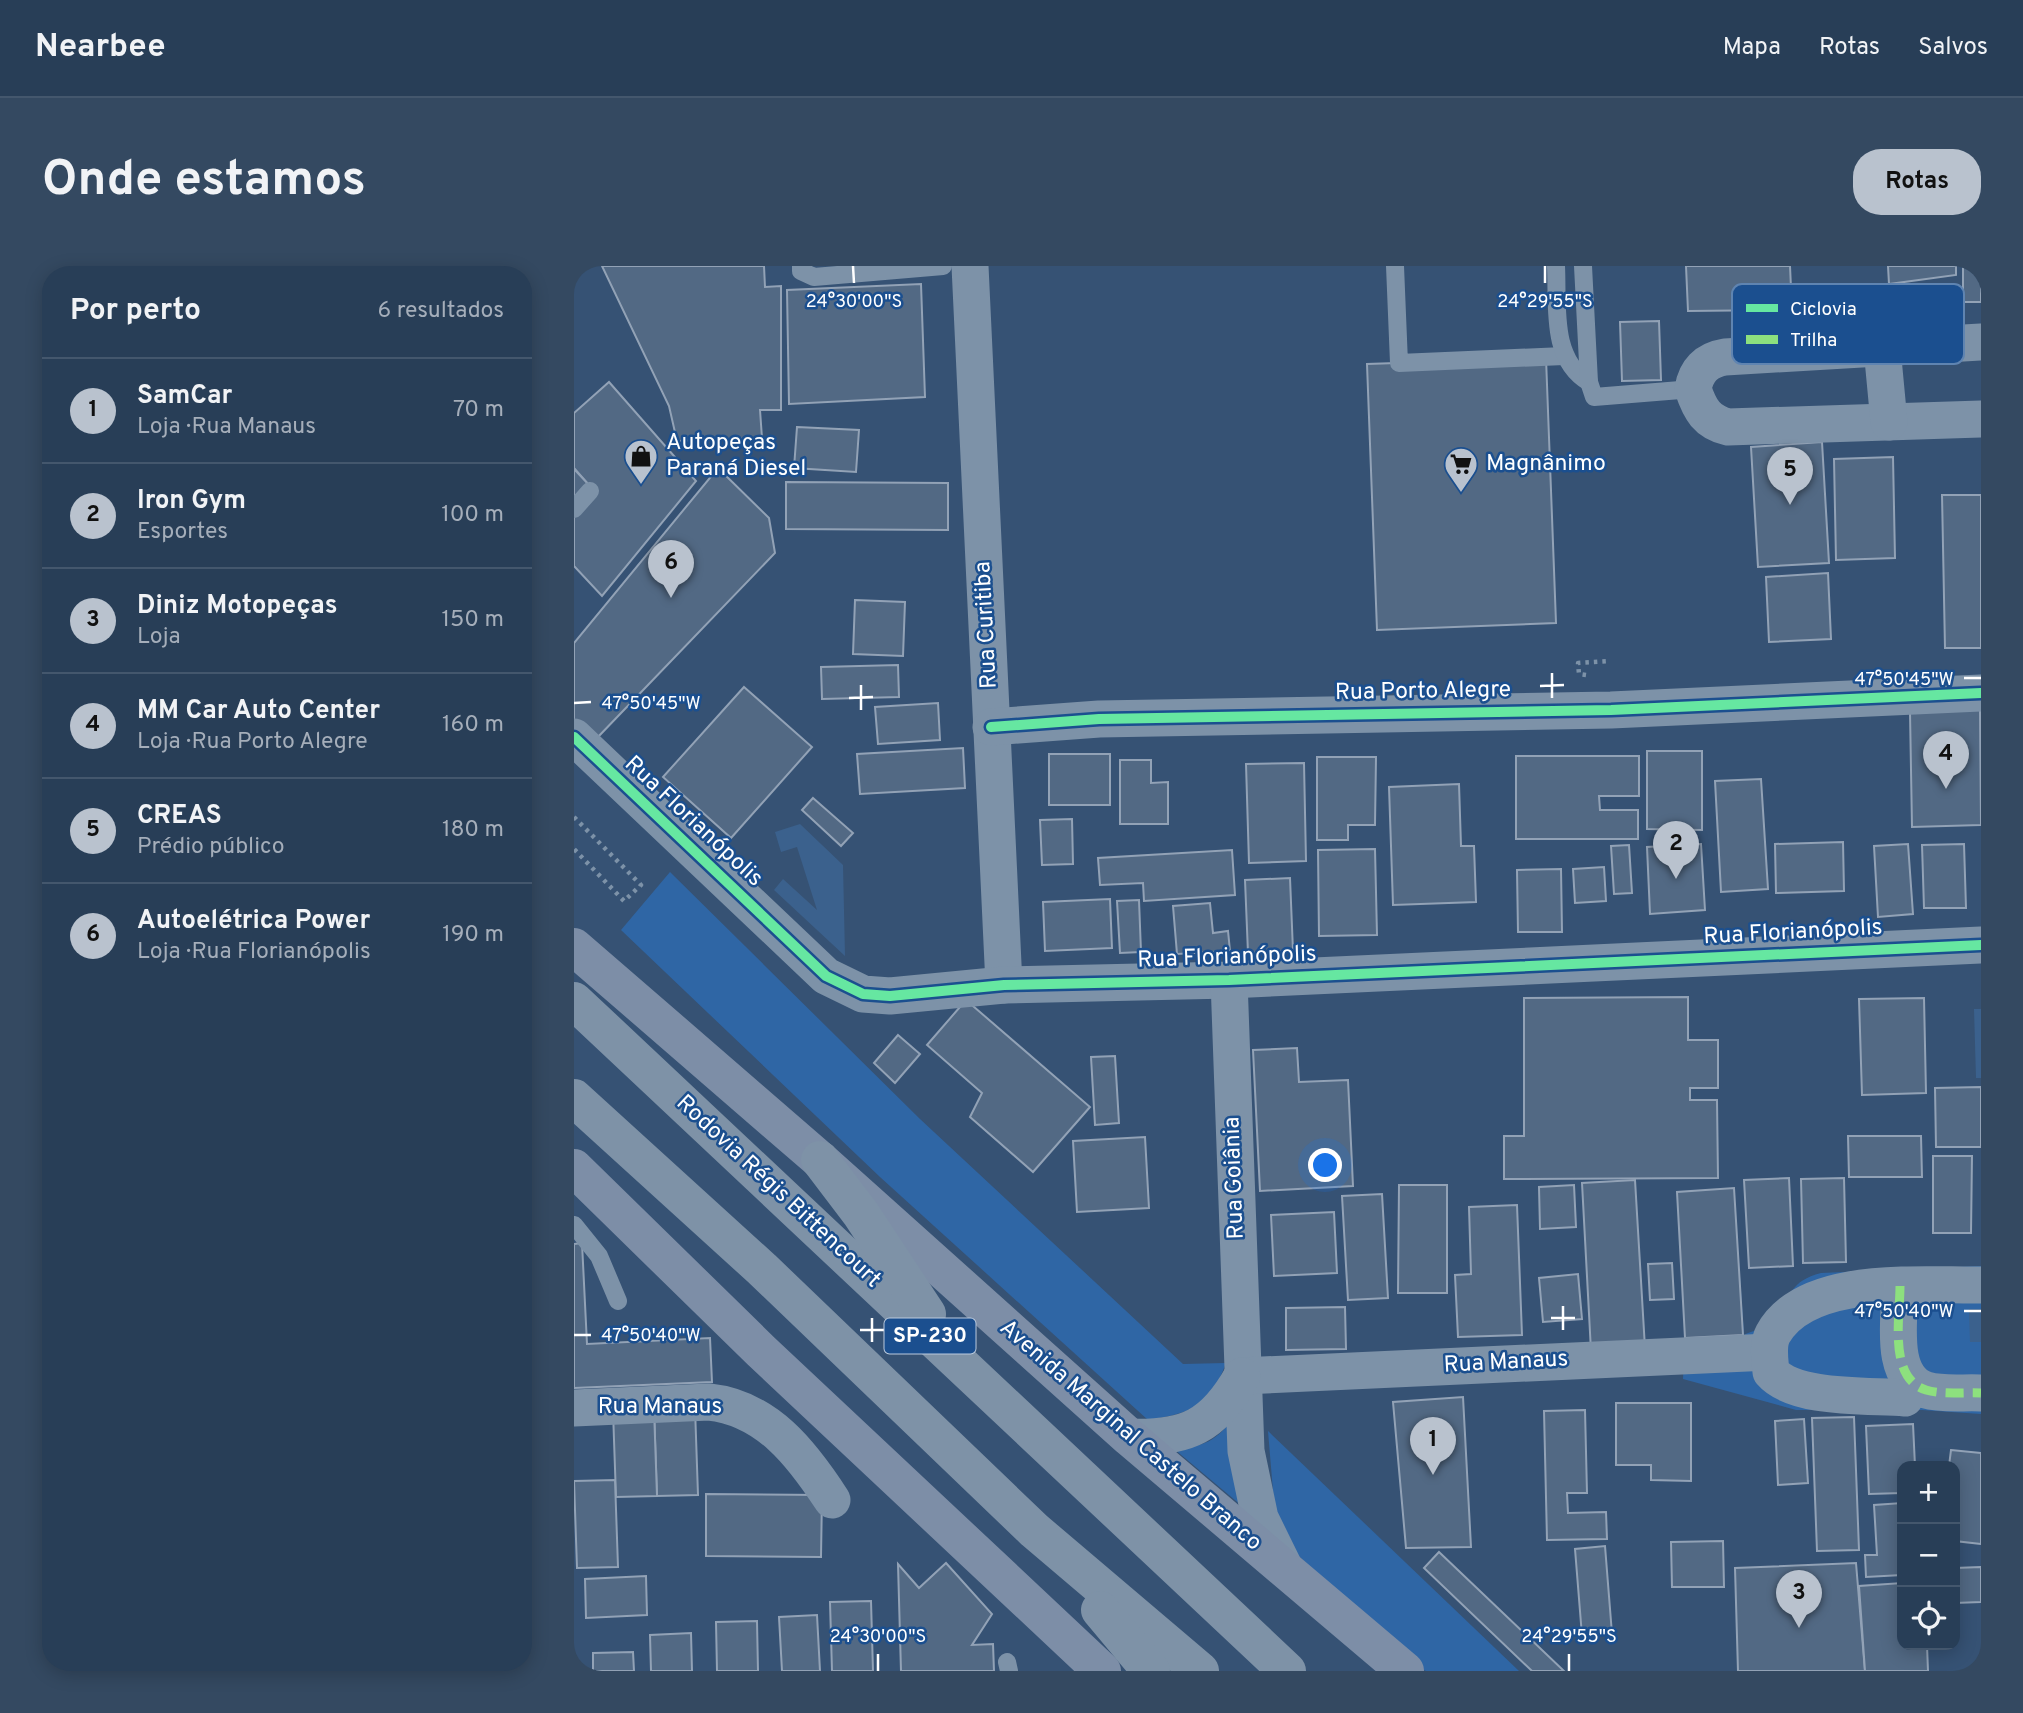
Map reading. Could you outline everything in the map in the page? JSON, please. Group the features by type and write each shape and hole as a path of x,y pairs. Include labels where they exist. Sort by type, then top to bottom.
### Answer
{"highway":[{"name":"Rodovia Régis Bittencourt","path":"574,1001 1287,1671"},
{"name":"SP-230","path":"574,1098 762,1269 1034,1530 1200,1671"},
{"path":"820,1160 900,1269 948,1353"},
{"path":"1034,1530 1151,1671"}],"main road":[{"path":"574,922 597,946 612,982"},
{"name":"Avenida Marginal Castelo Branco","path":"574,947 820,1160 1129,1437 1289,1576 1405,1671"},
{"path":"574,1168 761,1350 1102,1671"}],"street":[{"name":"Rua Curitiba","path":"970,266 1004,985"},
{"path":"1732,357 1716,358 1700,370 1693,390 1703,413 1717,425 1728,427 1981,419"},
{"path":"1884,364 1889,422"},
{"name":"Rua Porto Alegre","path":"991,727 1099,719 1611,710 1981,693"},
{"name":"Rua Florianópolis","path":"574,737 837,983 863,994 890,996 1004,985 1229,980 1981,945"},
{"path":"574,756 617,779"},
{"name":"Rua Goiânia","path":"1229,980 1246,1451 1252,1489 1271,1546 1289,1576"},
{"path":"1905,1398 1802,1390 1784,1383 1771,1372 1769,1352 1773,1334 1781,1324 1819,1297 1834,1292 1900,1286 1981,1285"},
{"path":"1900,1286 1900,1357 1906,1375 1914,1385 1929,1391 1981,1392"},
{"name":"Rua Manaus","path":"1242,1376 1769,1352"},
{"path":"1129,1437 1160,1437 1200,1426 1227,1403 1242,1376"},
{"name":"Rua Manaus","path":"574,1408 727,1404 744,1410 782,1435 807,1462 832,1500"}],"lane":[{"path":"801,266 801,271 814,277 943,266"},
{"path":"1395,266 1399,363 1564,356"},
{"path":"1556,266 1559,329 1564,356 1573,370 1589,382"},
{"path":"1583,266 1589,382 1594,397 1693,390"},
{"path":"574,509 590,491"},
{"path":"574,1225 596,1249 618,1301"}],"path":[{"path":"574,817 641,885 624,901 574,849"}],"shaded area":[{"path":"800,824 843,865 845,956 774,890 783,879 817,910 797,847 781,852 775,832"},
{"path":"670,872 920,1119 1183,1364 1226,1363 1206,1399 1176,1414 1148,1420 880,1177 621,930"},
{"path":"1974,1009 1981,1009 1981,1078 1976,1078"},
{"path":"1734,1188 1744,1335 1767,1325 1777,1315 1795,1287 1809,1277 1821,1273 1981,1266 1981,1414 1922,1410 1796,1410 1683,1379 1685,1338 1677,1192"},
{"path":"1969,1309 1981,1309 1981,1342 1970,1342"},
{"path":"1234,1416 1242,1506 1173,1448 1193,1447 1208,1441 1222,1432"},
{"path":"1268,1431 1519,1671 1426,1671 1416,1667 1286,1544 1274,1503"}],"building":[{"path":"602,266 764,266 765,287 781,286 781,410 760,410 762,438 677,441 669,406"},
{"path":"1686,266 1790,266 1791,284 1732,284 1732,311 1688,311"},
{"path":"1888,266 1956,266 1956,275 1889,284"},
{"path":"1963,266 1981,266 1981,302 1964,302"},
{"path":"921,284 925,397 789,404 787,290"},
{"path":"1659,321 1661,380 1622,381 1620,322"},
{"name":"Magnânimo","path":"1546,358 1556,623 1377,630 1367,364"},
{"name":"Autopeças Paraná Diesel","path":"609,382 696,481 602,596 574,566 574,514 595,492 574,468 574,413"},
{"path":"797,427 859,430 856,472 794,468"},
{"path":"1822,442 1829,563 1758,567 1751,447"},
{"path":"1893,457 1895,558 1836,560 1834,459"},
{"path":"718,468 769,518 775,553 596,739 574,720 574,643"},
{"path":"574,469 590,486 574,503"},
{"path":"786,482 948,483 948,530 786,529"},
{"path":"1942,495 1981,495 1981,648 1945,648"},
{"path":"1828,573 1831,639 1769,642 1766,577"},
{"path":"855,600 905,602 903,656 853,654"},
{"path":"898,665 899,697 822,699 821,667"},
{"path":"744,687 812,747 731,838 663,777"},
{"path":"938,703 940,740 878,744 875,707"},
{"path":"1980,709 1981,825 1912,827 1910,712"},
{"path":"963,748 965,788 860,794 857,754"},
{"path":"1647,751 1702,751 1702,830 1647,829"},
{"path":"1049,754 1110,754 1110,805 1049,805"},
{"path":"1516,756 1639,756 1639,796 1599,796 1600,810 1638,810 1638,839 1516,839"},
{"path":"1317,757 1376,757 1375,825 1348,825 1348,840 1317,840"},
{"path":"1120,760 1151,760 1151,783 1168,782 1168,824 1120,824"},
{"path":"1304,763 1306,861 1249,863 1246,764"},
{"path":"1761,779 1768,889 1721,892 1715,781"},
{"path":"1459,784 1461,846 1474,846 1476,902 1393,905 1389,787"},
{"path":"813,798 853,833 841,846 802,810"},
{"path":"1072,819 1073,864 1042,865 1040,820"},
{"path":"1843,842 1844,891 1776,893 1775,844"},
{"path":"1701,844 1705,910 1650,914 1647,847"},
{"path":"1908,844 1913,914 1878,917 1874,846"},
{"path":"1964,844 1966,908 1924,908 1922,845"},
{"path":"1629,845 1632,893 1614,894 1611,846"},
{"path":"1375,849 1377,935 1319,936 1318,850"},
{"path":"1232,850 1235,895 1144,901 1143,883 1100,885 1098,858"},
{"path":"1604,867 1606,901 1575,903 1573,869"},
{"path":"1561,869 1562,932 1518,932 1517,870"},
{"path":"1290,878 1293,951 1248,953 1245,880"},
{"path":"1110,899 1112,948 1045,951 1043,902"},
{"path":"1139,900 1141,952 1120,953 1117,901"},
{"path":"1210,903 1213,933 1228,931 1230,951 1177,954 1173,906"},
{"path":"1688,997 1688,1040 1718,1040 1718,1088 1690,1088 1690,1100 1717,1100 1718,1178 1504,1179 1504,1136 1524,1136 1524,998"},
{"path":"1924,998 1926,1093 1862,1095 1859,999"},
{"path":"966,1000 1090,1107 1033,1172 970,1117 982,1093 927,1045"},
{"path":"898,1035 920,1054 895,1083 874,1063"},
{"path":"1297,1048 1299,1082 1348,1080 1353,1186 1260,1191 1253,1050"},
{"path":"1115,1056 1119,1123 1095,1125 1091,1057"},
{"path":"1981,1087 1981,1147 1936,1147 1935,1088"},
{"path":"1848,1136 1921,1136 1922,1177 1849,1177"},
{"path":"1145,1137 1149,1208 1077,1212 1073,1141"},
{"path":"1933,1156 1972,1156 1971,1233 1933,1233"},
{"path":"1789,1178 1793,1266 1749,1268 1744,1180"},
{"path":"1844,1178 1846,1262 1803,1263 1801,1179"},
{"path":"1635,1180 1645,1348 1591,1351 1582,1183"},
{"path":"1399,1185 1447,1185 1447,1293 1398,1293"},
{"path":"1574,1185 1576,1227 1540,1229 1539,1187"},
{"path":"1734,1188 1743,1335 1685,1338 1677,1192"},
{"path":"1382,1194 1388,1298 1348,1300 1342,1196"},
{"path":"1517,1205 1522,1335 1458,1337 1455,1275 1471,1274 1469,1207"},
{"path":"1334,1212 1337,1273 1274,1276 1271,1215"},
{"path":"582,1243 587,1344 710,1338 712,1382 574,1388 574,1244"},
{"path":"1672,1263 1674,1299 1650,1300 1648,1264"},
{"path":"1578,1274 1582,1319 1543,1322 1539,1278"},
{"path":"1345,1307 1346,1349 1286,1350 1286,1308"},
{"path":"1463,1397 1471,1547 1406,1548 1393,1402"},
{"path":"1616,1403 1691,1403 1691,1481 1651,1480 1651,1465 1616,1465"},
{"path":"695,1408 698,1495 657,1496 654,1409"},
{"path":"654,1409 657,1496 616,1497 613,1411"},
{"path":"1585,1410 1587,1493 1567,1493 1568,1513 1606,1512 1607,1539 1547,1540 1544,1411"},
{"path":"1854,1417 1859,1550 1817,1551 1812,1418"},
{"path":"1804,1419 1808,1483 1778,1485 1775,1421"},
{"path":"1913,1424 1915,1461 1897,1461 1897,1493 1869,1494 1866,1426"},
{"path":"1951,1450 1981,1453 1981,1544 1960,1542 1960,1461 1950,1461"},
{"path":"615,1480 618,1567 577,1568 574,1481"},
{"path":"706,1494 822,1495 821,1557 706,1556"},
{"path":"1897,1503 1897,1575 1866,1577 1865,1555 1877,1555 1874,1505"},
{"path":"1723,1541 1724,1587 1672,1587 1671,1542"},
{"path":"1605,1546 1612,1634 1582,1636 1575,1549"},
{"path":"1439,1552 1564,1671 1532,1671 1424,1568"},
{"path":"946,1563 992,1614 972,1645 993,1644 994,1671 901,1671 898,1564 919,1588"},
{"path":"1856,1563 1865,1671 1738,1671 1735,1568"},
{"path":"1981,1567 1981,1602 1960,1603 1960,1568"},
{"path":"646,1576 647,1615 586,1618 585,1579"},
{"path":"1897,1583 1897,1650 1927,1650 1928,1671 1865,1671 1859,1586"},
{"path":"871,1601 873,1671 832,1671 830,1602"},
{"path":"817,1615 820,1671 782,1671 779,1617"},
{"path":"757,1621 758,1671 717,1671 716,1622"},
{"path":"691,1633 692,1671 651,1671 650,1635"},
{"path":"633,1652 634,1671 593,1671 593,1653"}],"marked path":[{"path":"1900,1286 1899,1346 1906,1373 1914,1383 1933,1392 1981,1393"}],"cycle path":[{"path":"991,727 1099,719 1611,710 1981,693"},
{"path":"574,737 826,976 863,994 890,996 1004,985 1229,980 1981,945"}],"place":[{"name":"Autopeças Paraná Diesel","path":"641,486"},
{"name":"Magnânimo","path":"1461,494"},
{"name":"CREAS","path":"1790,505"},
{"name":"Autoelétrica Power","path":"671,598"},
{"name":"MM Car Auto Center","path":"1946,789"},
{"name":"Iron Gym","path":"1676,879"},
{"name":"SamCar","path":"1433,1475"},
{"name":"Diniz Motopeças","path":"1799,1628"}]}
